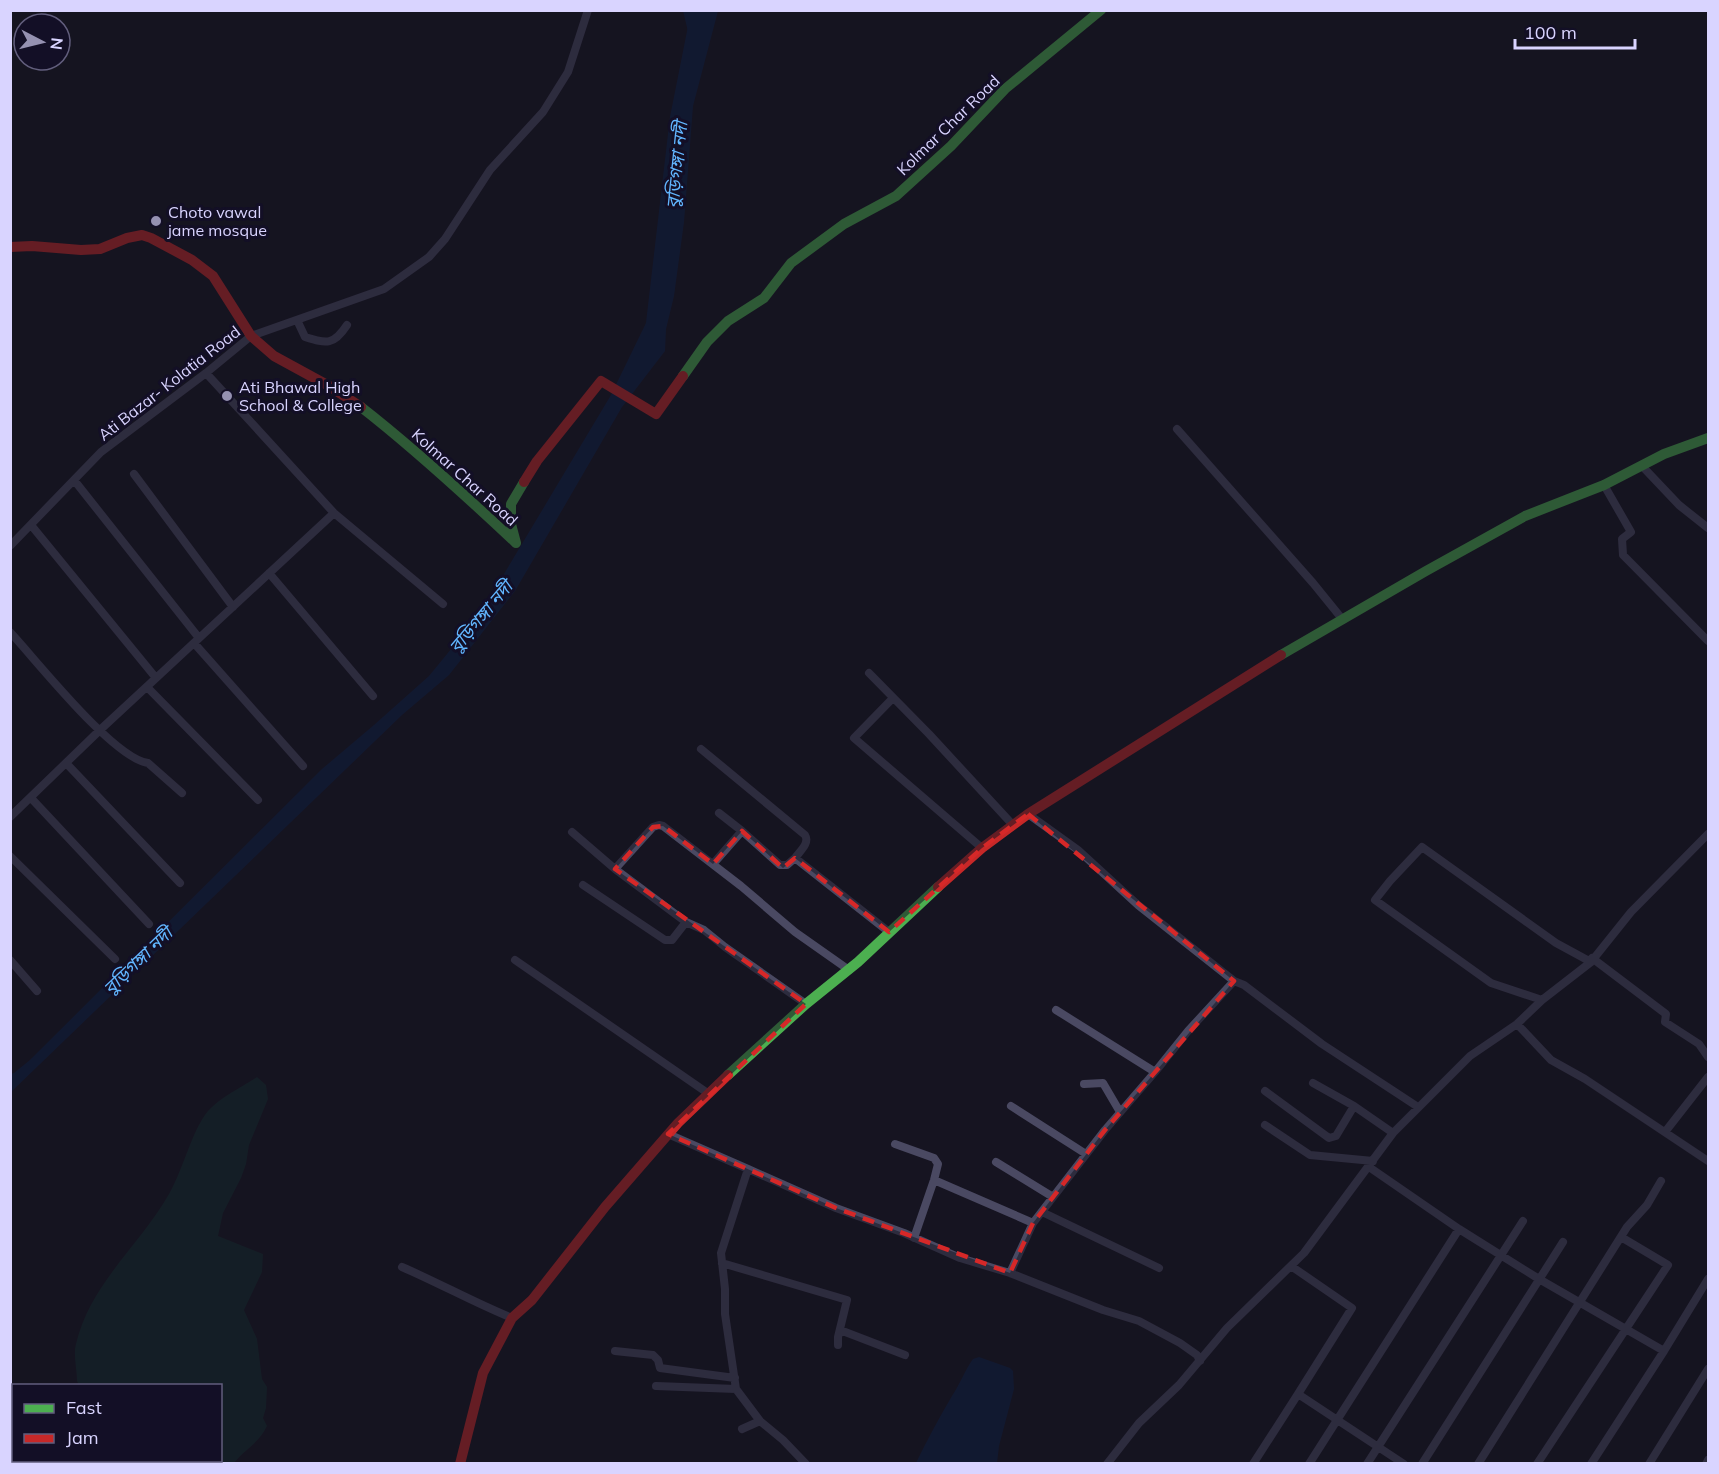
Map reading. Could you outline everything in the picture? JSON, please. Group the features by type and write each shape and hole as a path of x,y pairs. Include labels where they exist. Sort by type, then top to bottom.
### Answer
{"street":[{"name":"Ati Bazar- Kolatia Road","path":"10,546 101,452 251,336 384,289 429,257 445,239 489,170 543,112 568,72 588,10"},
{"name":"Kolmar Char Road","path":"251,336 273,356 329,386 387,427 516,543 511,524 511,504 532,469 601,381 656,414 707,342 728,321 764,298 791,263 844,224 896,196 951,146 1005,89 1101,10"},
{"path":"10,247 100,249 127,238 142,236 151,238 200,265 213,276 251,336"},
{"path":"297,320 305,337 320,342 333,341 340,337 347,325"},
{"path":"206,373 334,513 443,604"},
{"path":"1177,429 1343,620"},
{"path":"460,1464 483,1373 512,1318 532,1300 605,1207 668,1134 758,1047 806,1004 849,970 982,848 1012,824 1269,662 1383,595 1514,522 1604,485 1664,454 1708,438"},
{"path":"1641,466 1679,505 1708,528"},
{"path":"134,474 233,607"},
{"path":"74,480 196,641 303,766"},
{"path":"1604,485 1631,532 1622,538 1623,555 1708,641"},
{"path":"10,818 100,730 334,513"},
{"path":"31,525 156,678"},
{"path":"269,573 373,696"},
{"path":"10,632 109,740 140,762 148,763 182,793"},
{"path":"869,673 1012,824"},
{"path":"147,687 258,800"},
{"path":"893,698 854,738 982,848"},
{"path":"701,749 805,835 807,842 795,858 787,865 780,866 719,813"},
{"path":"66,763 180,883"},
{"path":"31,798 149,924"},
{"path":"1028,814 1078,850 1138,905 1234,981 1244,985 1322,1044 1418,1107"},
{"path":"615,870 653,827 663,826 795,932 849,970"},
{"path":"713,864 742,831"},
{"path":"572,832 615,870 686,922 704,930 725,948 806,1004"},
{"path":"1107,1464 1139,1423 1179,1385 1227,1328 1304,1253 1393,1133 1470,1056 1517,1024 1542,1000 1592,960 1631,912 1708,834"},
{"path":"1542,1000 1491,983 1375,900 1422,847 1556,943 1592,960 1666,1014 1665,1022 1699,1044 1708,1057"},
{"path":"10,856 115,959"},
{"path":"795,858 889,932"},
{"path":"583,885 665,940 672,940 686,922"},
{"path":"10,960 37,991"},
{"path":"515,960 709,1095"},
{"path":"1010,1273 1033,1223 1120,1112 1188,1031 1234,981"},
{"path":"1056,1010 1155,1072"},
{"path":"1517,1024 1551,1060 1586,1079 1708,1161"},
{"path":"1665,1132 1708,1077"},
{"path":"1084,1084 1103,1083 1120,1112"},
{"path":"1313,1083 1393,1133"},
{"path":"1265,1091 1329,1138 1336,1136 1354,1107"},
{"path":"1011,1106 1086,1154"},
{"path":"1265,1125 1310,1155 1371,1164 1460,1229 1539,1279 1664,1351"},
{"path":"668,1134 836,1208 960,1258 1010,1273 1103,1310 1139,1321 1180,1343 1197,1355 1200,1361"},
{"path":"895,1144 936,1160 938,1164 914,1238"},
{"path":"996,1162 1053,1197"},
{"path":"748,1169 721,1253 725,1314 736,1389 760,1421 783,1440 806,1464"},
{"path":"934,1180 1033,1223"},
{"path":"1478,1464 1627,1227 1647,1205 1661,1181"},
{"path":"1042,1212 1160,1268"},
{"path":"1367,1464 1523,1221"},
{"path":"1309,1464 1460,1229"},
{"path":"1537,1464 1668,1265 1621,1237"},
{"path":"1422,1464 1563,1242"},
{"path":"722,1263 846,1300 838,1346"},
{"path":"1253,1464 1352,1308 1291,1266"},
{"path":"402,1267 512,1318"},
{"path":"1591,1464 1708,1279"},
{"path":"840,1330 905,1355"},
{"path":"615,1351 652,1355 658,1360 660,1368 735,1378"},
{"path":"1649,1464 1708,1369"},
{"path":"656,1386 736,1389"},
{"path":"1298,1394 1404,1464"},
{"path":"741,1429 760,1421"}],"highlighted area":[{"path":"1028,814 1234,981 1105,1130 1033,1223 1010,1273 836,1208 668,1134 806,1004 615,869 653,827 663,826 713,864 742,831 783,868 795,858 889,932 982,848"}],"green space":[{"path":"257,1077 266,1085 268,1099 249,1145 241,1178 223,1213 218,1236 263,1254 262,1272 244,1310 257,1339 262,1379 267,1387 263,1418 267,1426 260,1437 234,1463 99,1463 222,1462 222,1384 78,1384 75,1348 92,1302 169,1194 202,1119 218,1101"}],"water":[{"name":"বুড়িগঙ্গা নদী","path":"691,11 718,11 693,106 684,222 674,296 666,329 665,351 622,407 515,591 449,675 402,715 11,1092 11,1074 30,1060 322,769 429,676 470,626 501,579 611,395 646,323 670,117"},
{"path":"979,1357 1013,1371 1014,1389 999,1446 997,1463 916,1463 970,1363"}],"waterway":[{"path":"687,10 692,31"}],"traffic: fast":[{"path":"683,376 707,342 728,321 764,298 791,263 844,224 896,196 951,146 1005,89 1101,10"},
{"path":"361,407 440,473 516,543 511,524 511,504 524,482"},
{"path":"1281,655 1525,516 1604,485 1664,454 1708,438"},
{"path":"728,1075 806,1004 858,962 938,887"}],"traffic: jam":[{"path":"10,247 100,249 127,238 142,235 151,238 192,260 213,276 251,336 274,356 329,386 361,407"},
{"path":"524,482 537,461 601,381 656,414 683,376"},
{"path":"938,887 982,848 1028,814 1281,655"},
{"path":"460,1464 483,1373 512,1318 532,1300 605,1207 678,1123 728,1075"}],"place":[{"name":"Choto vawal jame mosque","path":"156,221"},
{"name":"Ati Bhawal High School & College","path":"227,396"}]}
